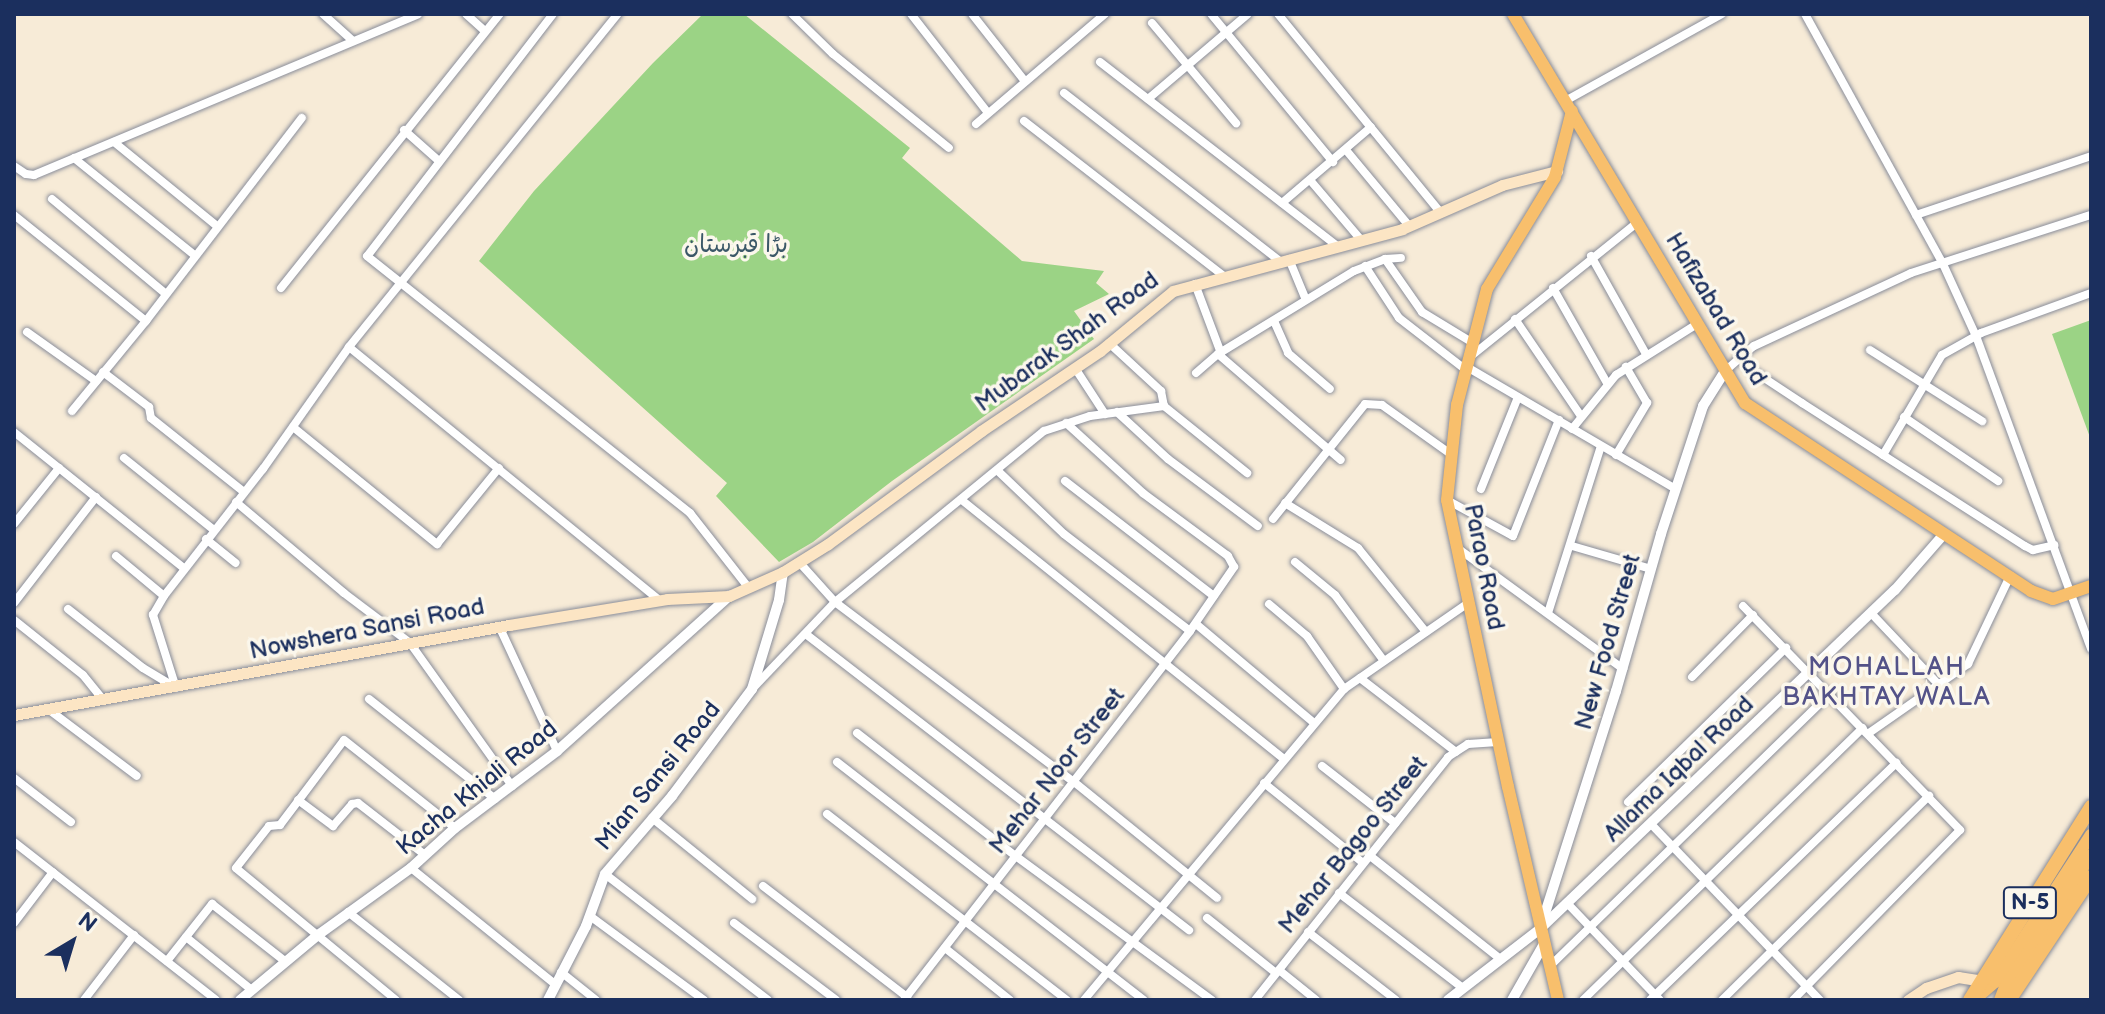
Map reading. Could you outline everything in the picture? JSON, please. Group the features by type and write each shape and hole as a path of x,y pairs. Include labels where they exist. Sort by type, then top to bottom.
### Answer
{"highway":[{"name":"N-5","path":"1972,1000 2091,807"},
{"name":"N-5","path":"2009,1000 2091,877"}],"main road":[{"name":"Hafizabad Road","path":"1513,14 1745,403 2042,597 2053,599 2091,586"},
{"name":"Parao Road","path":"1558,1000 1498,742 1447,500 1457,405 1487,289 1557,171 1568,106"},
{"name":"Mubarak Shah Road","path":"729,596 799,562 1075,368 1173,291 1409,226 1502,185 1557,171"},
{"name":"Nowshera Sansi Road","path":"14,715 176,688 499,626 659,600 729,596"},
{"path":"1972,1000 1995,982 2091,835"},
{"path":"2000,1000 2005,987 2091,855"},
{"path":"1908,1000 1926,988 1958,977 1982,981"}],"street":[{"path":"323,14 353,41"},
{"path":"14,166 34,175 418,14"},
{"path":"466,14 485,31"},
{"path":"281,288 404,130 500,14"},
{"path":"553,14 367,256 690,513 748,587"},
{"path":"176,688 153,615 164,596 293,427 349,347 403,284 618,14"},
{"path":"792,14 833,54 949,148"},
{"path":"911,14 988,113"},
{"path":"972,14 1024,80"},
{"path":"1211,14 1333,162"},
{"path":"1148,99 1248,14"},
{"path":"1278,14 1441,213"},
{"path":"1568,106 1722,14"},
{"path":"1805,14 1943,264 1976,336 2091,649"},
{"path":"976,124 1102,15"},
{"path":"1152,23 1236,123"},
{"path":"1100,62 1337,246"},
{"path":"1064,93 1284,260 1306,300"},
{"path":"72,411 146,321 302,118"},
{"path":"1024,121 1224,276"},
{"path":"1282,203 1371,127"},
{"path":"404,130 439,161"},
{"path":"114,142 217,226"},
{"path":"1346,150 1409,226"},
{"path":"1916,215 2091,156"},
{"path":"74,158 194,255"},
{"path":"1310,180 1361,240"},
{"path":"52,199 165,293"},
{"path":"14,215 146,321"},
{"path":"1725,371 1741,355 1828,310 1911,273 2091,215"},
{"path":"1468,364 1515,319 1591,256 1638,222"},
{"path":"1591,256 1646,354"},
{"path":"1196,373 1220,354 1365,266 1385,259 1401,258"},
{"path":"1385,259 1422,312 1473,343"},
{"path":"1365,266 1399,318 1518,397 1676,489"},
{"path":"1195,284 1220,354 1341,460"},
{"path":"1553,288 1607,383"},
{"path":"1883,455 1923,382 1942,355 1976,336 2091,293"},
{"path":"1515,319 1581,416"},
{"path":"1274,321 1288,353 1330,389"},
{"path":"1572,429 1607,383 1626,367 1697,324"},
{"path":"27,332 96,381"},
{"path":"1109,343 1161,391 1164,406 1247,473"},
{"path":"349,347 659,600"},
{"path":"1870,350 1982,421"},
{"path":"1741,355 1749,368 2033,550 2054,545"},
{"path":"1616,455 1647,403 1626,367"},
{"path":"1075,368 1105,414"},
{"name":"New Food Street","path":"1541,928 1703,406 1725,371"},
{"path":"103,372 149,407 151,418 244,492"},
{"path":"1481,489 1518,397"},
{"path":"1273,519 1327,448 1360,410 1373,402 1390,410 1452,455"},
{"path":"752,689 807,635 835,602 963,501 1044,431 1105,414 1164,406"},
{"path":"1117,412 1168,459 1258,526"},
{"path":"1904,417 1998,481"},
{"path":"1447,500 1513,536 1559,420"},
{"name":"Mehar Noor Street","path":"905,998 1193,628 1234,567 1233,562 1143,493 1066,423"},
{"path":"293,427 437,544 499,468"},
{"path":"14,446 18,435 184,568"},
{"path":"1548,613 1572,546 1601,446"},
{"path":"124,458 214,530"},
{"path":"14,524 59,468"},
{"path":"998,471 1064,534 1193,628 1314,723"},
{"path":"1065,481 1214,596"},
{"path":"14,603 96,497"},
{"path":"963,501 1284,759"},
{"path":"236,502 334,585 410,643 512,786"},
{"path":"1285,503 1358,548 1426,632"},
{"name":"Allama Iqbal Road","path":"1448,1000 1541,928 1871,613 1944,534"},
{"path":"206,539 236,563"},
{"path":"1572,546 1651,569"},
{"path":"1456,547 1623,669"},
{"path":"116,556 164,596"},
{"path":"799,562 835,602 1074,782 1217,898"},
{"path":"1295,562 1335,595 1384,661"},
{"name":"Mian Sansi Road","path":"548,1000 590,916 605,874 752,689 775,615 783,572"},
{"path":"1583,1000 1704,879 1866,730 1939,685 1973,658 2010,575"},
{"name":"Kacha Khiali Road","path":"240,1000 318,935 411,868 455,828 557,751 729,596"},
{"path":"1084,1000 1344,689 1468,603"},
{"path":"1269,604 1307,636 1344,689"},
{"path":"1743,606 1831,693 1960,830 1793,1000"},
{"path":"68,609 143,668 176,688"},
{"path":"1871,613 1939,685"},
{"path":"1692,677 1753,615"},
{"path":"14,620 83,675 103,700"},
{"path":"499,626 557,751"},
{"path":"807,635 1189,930"},
{"path":"1628,802 1786,648"},
{"path":"1360,678 1456,752"},
{"path":"1550,966 1831,693"},
{"path":"369,699 495,799"},
{"path":"48,709 137,776"},
{"path":"857,733 1017,857 1212,1000"},
{"path":"396,1000 236,868 269,826 280,825 344,740 455,828"},
{"name":"Mehar Bagoo Street","path":"1255,1000 1395,823 1456,752 1468,744 1498,742"},
{"path":"837,762 1144,1000"},
{"path":"1567,903 1655,998 1737,913 1896,763"},
{"path":"1322,766 1395,823"},
{"path":"14,778 71,822"},
{"path":"1264,783 1500,959"},
{"path":"1722,1000 1929,796"},
{"path":"298,800 333,826 352,804 358,803 425,855"},
{"path":"827,814 1067,1000"},
{"path":"652,818 752,899"},
{"path":"1651,824 1820,1000"},
{"path":"14,842 216,1000"},
{"path":"411,868 555,984"},
{"path":"14,923 53,872"},
{"path":"605,874 768,1000"},
{"path":"763,886 905,998"},
{"path":"1339,893 1463,988"},
{"path":"167,961 212,904 286,962"},
{"path":"348,912 459,1000"},
{"path":"590,916 704,1000"},
{"path":"1207,918 1316,1000"},
{"path":"734,923 836,1000"},
{"path":"1308,932 1396,1000"},
{"path":"84,1000 134,935"},
{"path":"186,937 252,990"},
{"path":"1512,1000 1544,944"},
{"path":"945,948 1010,1000"},
{"path":"561,972 596,1000"}],"green space":[{"name":"بڑا قبرستان","path":"703,14 744,14 910,148 902,158 1022,261 1104,271 1096,283 1109,294 1074,311 1094,339 892,481 813,542 779,562 716,496 727,483 479,261 534,191"},
{"path":"2091,320 2091,440 2052,334"}],"district":[{"name":"MOHALLAH BAKHTAY WALA","path":"1887,683"}]}
